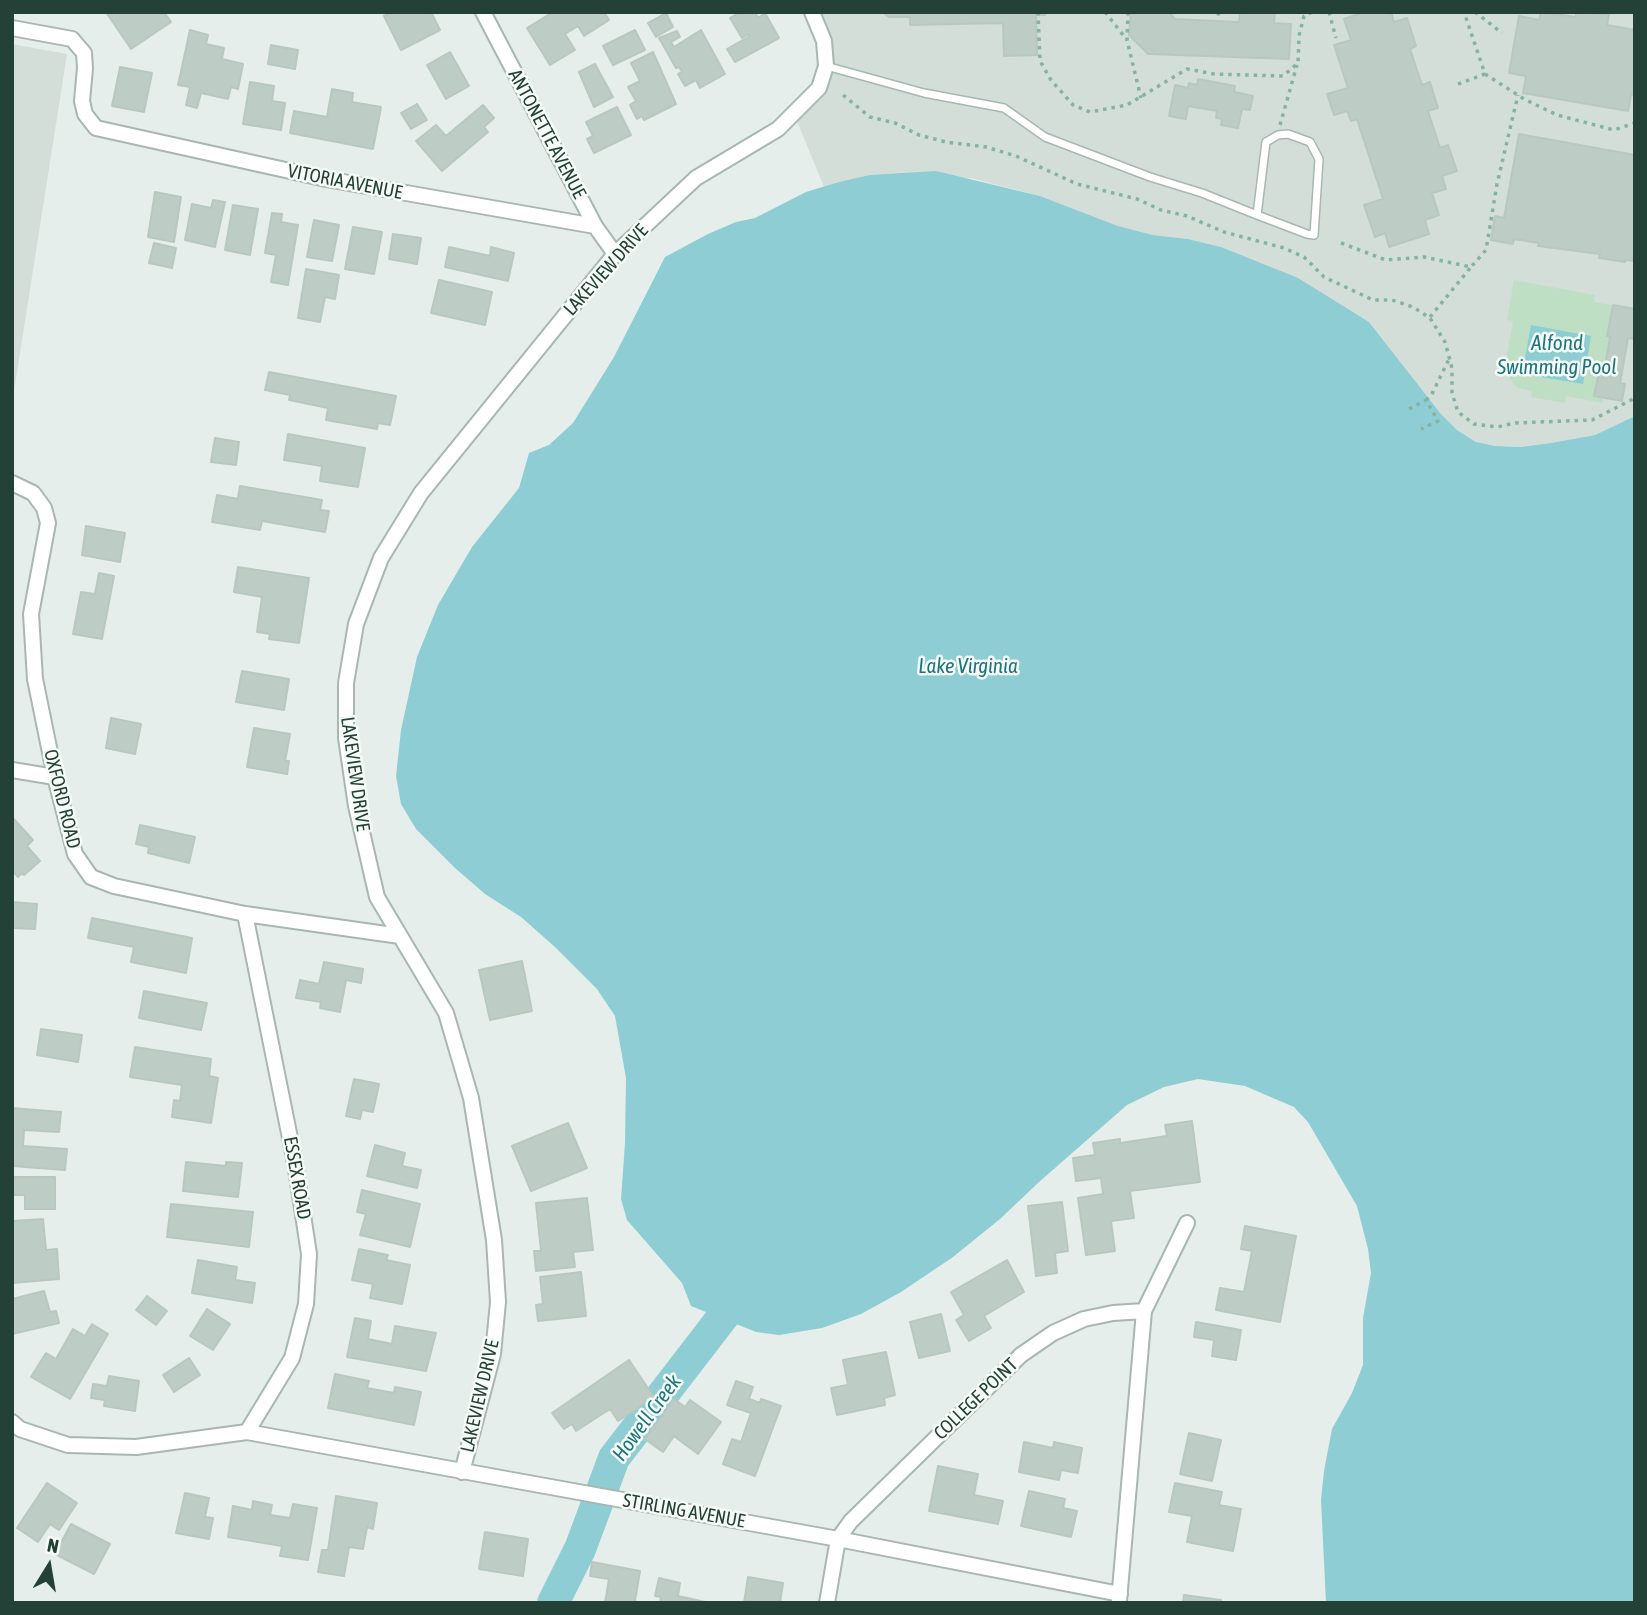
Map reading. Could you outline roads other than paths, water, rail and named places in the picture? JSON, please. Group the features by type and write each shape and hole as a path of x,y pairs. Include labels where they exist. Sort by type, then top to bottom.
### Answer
{"street":[{"name":"ANTONETTE AVENUE","path":"483,12 595,226 615,254"},
{"path":"812,12 824,41 826,66"},
{"name":"VITORIA AVENUE","path":"12,28 72,39 84,53 82,101 85,114 96,128 326,180 595,226"},
{"name":"LAKEVIEW DRIVE","path":"462,1472 493,1354 498,1302 494,1240 471,1098 446,1013 377,897 356,806 346,738 346,682 356,624 381,558 421,493 615,254 696,178 778,129 819,88 826,66"},
{"name":"OXFORD ROAD","path":"12,482 33,493 44,509 48,523 32,614 35,679 55,777 75,854 91,877 114,887 245,914 400,936"},
{"path":"12,770 55,777"},
{"name":"ESSEX ROAD","path":"245,914 295,1163 309,1254 306,1304 292,1358 247,1432"},
{"path":"1119,1598 1144,1311 1187,1223"},
{"name":"COLLEGE POINT","path":"838,1539 851,1521 1021,1355 1053,1333 1083,1319 1144,1311"},
{"name":"STIRLING AVENUE","path":"12,1422 20,1429 68,1445 136,1447 247,1432 838,1539 1119,1598"},
{"path":"827,1603 838,1539"}],"lane":[{"path":"826,66 924,93 1004,108 1045,136 1257,215 1314,235 1319,159 1310,142 1289,134 1278,135 1266,142 1257,215"}],"water":[{"name":"Lake Virginia","path":"936,171 1040,196 1118,226 1221,247 1298,278 1369,322 1441,414 1457,430 1476,442 1520,447 1551,443 1595,435 1635,416 1635,1603 1326,1603 1321,1500 1324,1471 1332,1429 1352,1393 1363,1365 1363,1318 1371,1273 1368,1249 1357,1206 1308,1122 1294,1107 1245,1086 1198,1079 1164,1087 1127,1105 1000,1219 953,1257 901,1292 861,1314 822,1328 779,1335 756,1332 691,1306 682,1283 627,1220 621,1199 626,1078 615,1016 597,989 555,947 521,917 485,894 455,868 416,829 401,804 396,776 401,730 417,657 438,605 472,547 519,488 529,453 549,445 573,423 614,357 665,257 708,234 736,222 755,218 806,192 870,175"},
{"name":"Alfond Swimming Pool","path":"1531,325 1591,336 1583,384 1522,374"}],"waterway":[{"name":"Howell Creek","path":"553,1603 580,1549 614,1458 748,1284"}]}
